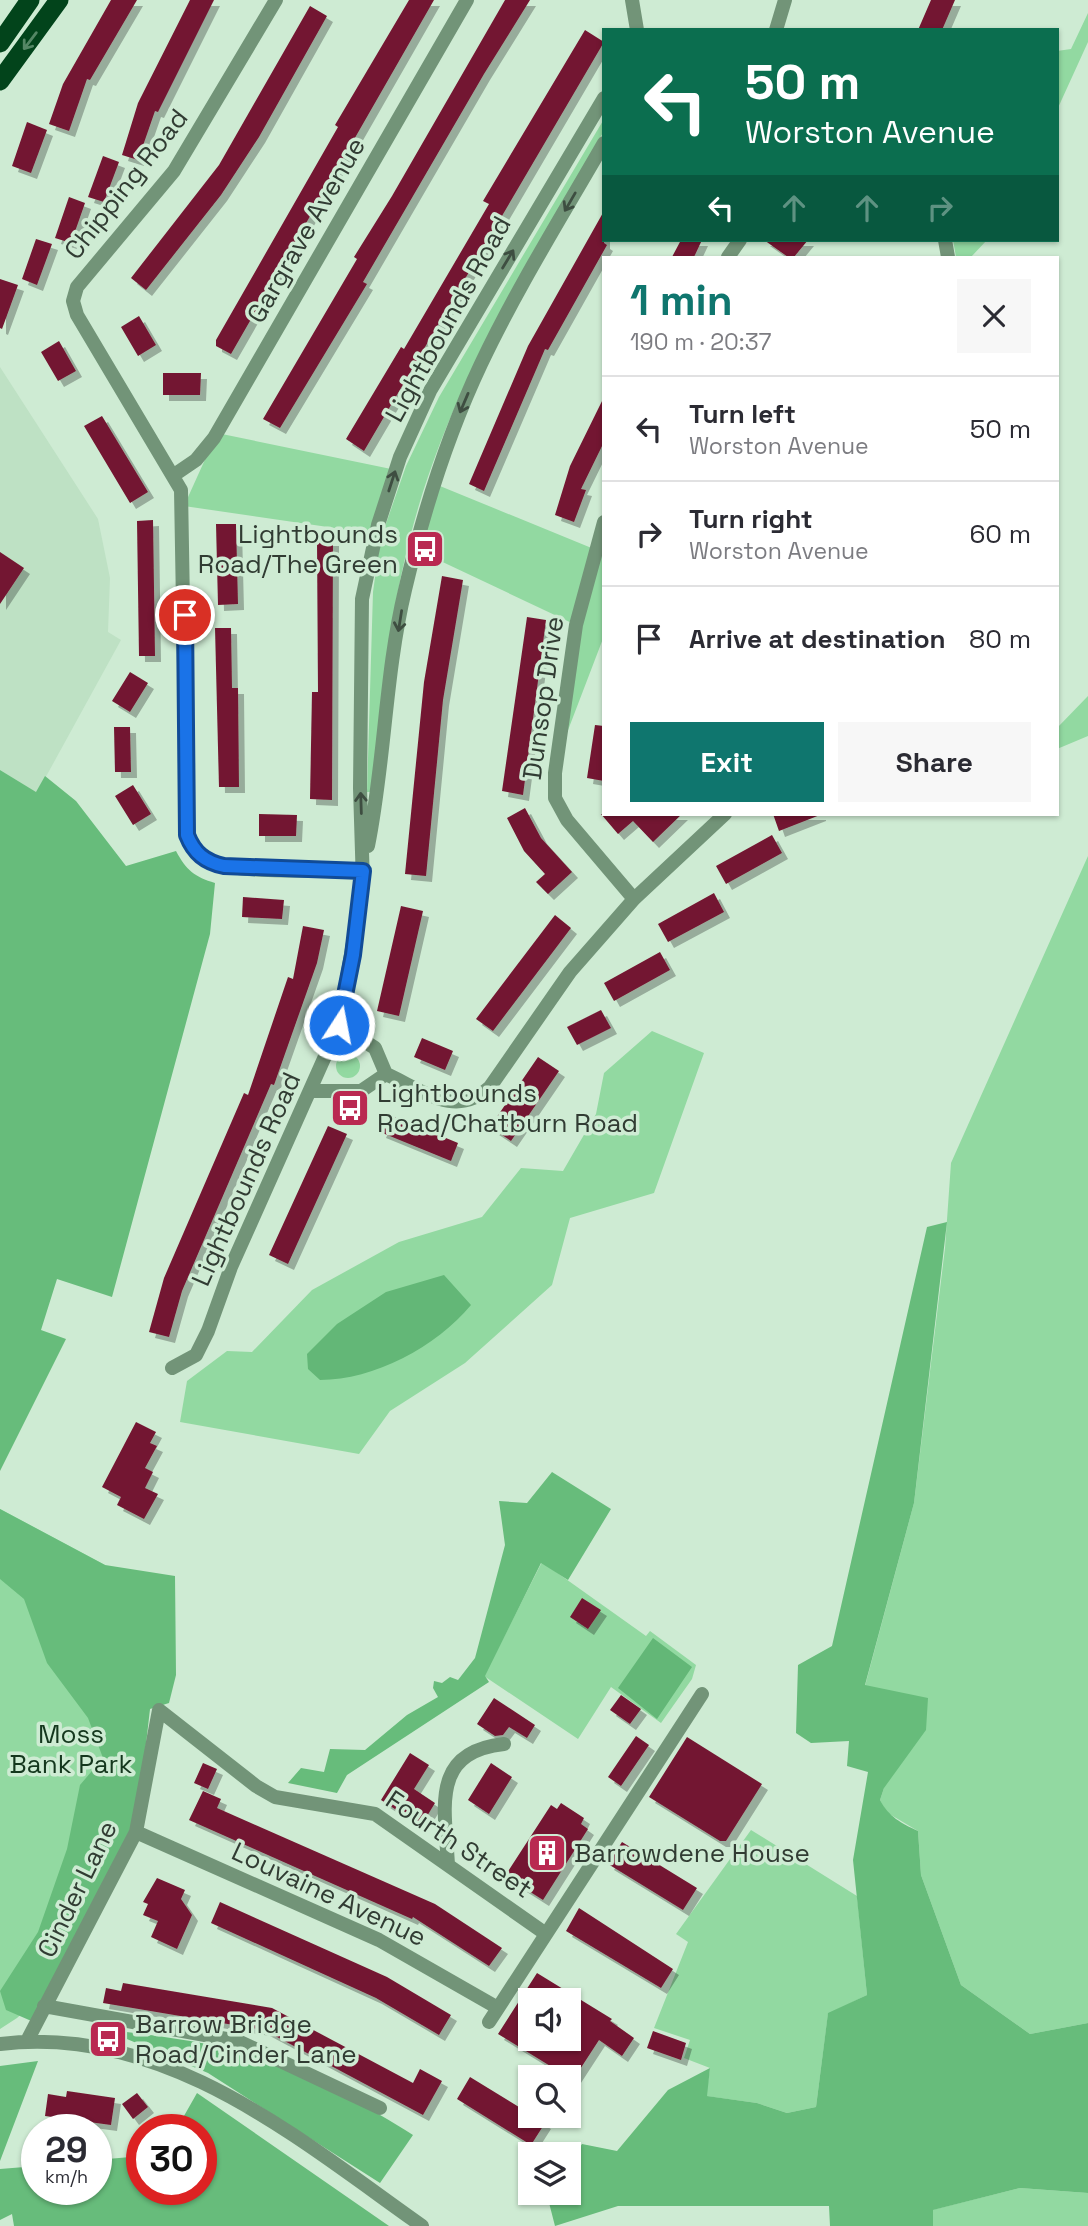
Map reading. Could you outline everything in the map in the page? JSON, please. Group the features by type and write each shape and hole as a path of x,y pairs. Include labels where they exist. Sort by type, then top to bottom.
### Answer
{"highway":[{"path":"0,43 30,0"},
{"path":"0,81 59,0"}],"street":[{"name":"Chipping Road","path":"174,475 77,315 73,301 77,287 174,171 276,0"},
{"name":"Gargrave Avenue","path":"174,475 196,460 214,438 467,0"},
{"path":"632,0 637,28"},
{"path":"777,28 785,0"},
{"name":"Lightbounds Road","path":"363,871 360,788 362,599 378,525 400,457 430,391 602,101"},
{"name":"Lightbounds Road","path":"172,1368 196,1355 208,1331 231,1267 339,1025 353,955 363,871 380,788 392,665 404,593 426,509 452,433 481,365 530,270 602,145"},
{"path":"174,475 184,506 187,835 191,845 202,858 224,866 363,871"},
{"name":"Dunsop Drive","path":"602,528 584,586 573,640 555,773 555,798 567,820 634,899"},
{"path":"339,1025 375,1048 386,1074 452,1103 477,1099 490,1087 570,972 634,899 723,816"},
{"path":"311,1091 361,1091 386,1074"},
{"path":"489,2022 702,1694"},
{"name":"Fourth Street","path":"159,1710 256,1786 275,1797 375,1814 546,1934"},
{"name":"Cinder Lane","path":"27,2041 136,1832 159,1710"},
{"path":"448,1865 445,1797 447,1778 467,1753 482,1746 504,1744"},
{"name":"Louvaine Avenue","path":"136,1832 379,1940 498,2008"},
{"path":"44,2006 238,2041 380,2108"},
{"path":"0,2044 27,2041 85,2045 163,2063 201,2079 241,2102 422,2226"}],"shaded area":[{"path":"0,367 98,519 110,578 108,632 121,640 37,793 0,770"},
{"path":"0,770 36,792 45,776 76,801 126,866 176,851 192,872 215,883 210,934 112,1297 57,1279 41,1330 66,1339 0,1471"},
{"path":"947,1222 914,1503 865,1685 928,1698 926,1730 884,1788 880,1800 896,1819 918,1831 921,1875 961,1985 1030,2034 1088,2023 1088,2193 1020,2188 933,2210 933,2226 830,2226 829,2206 618,2206 555,2226 550,2205 581,2205 582,2144 617,2151 668,2090 710,2068 707,2096 757,2103 787,2113 816,2107 828,2013 867,1995 853,1860 868,1772 847,1766 849,1741 811,1743 796,1733 798,1665 832,1646 927,1227"},
{"path":"444,1275 471,1305 457,1320 422,1347 382,1367 341,1378 320,1380 308,1369 307,1354 337,1324 386,1292"},
{"path":"552,1472 611,1509 568,1580 541,1563 485,1676 489,1682 347,1775 337,1793 288,1783 301,1768 324,1772 330,1749 365,1750 407,1715 438,1697 433,1688 434,1681 442,1683 450,1677 458,1680 475,1658 505,1545 499,1501 527,1503"},
{"path":"0,1509 105,1565 175,1576 176,1675 169,1703 150,1709 136,1832 36,2023 6,2010 0,1991 38,1932 67,1849 80,1785 103,1758 88,1718 47,1663 24,1599 0,1579"},
{"path":"653,1638 692,1667 657,1719 618,1688"},
{"path":"103,2029 206,2044 266,2059 341,2093 413,2135 380,2183 208,2073"},
{"path":"38,2061 0,2161 0,2066"},
{"path":"197,2093 389,2226 14,2226 12,2214 0,2220 0,2169 21,2167 21,2205 112,2205 112,2159 126,2157 126,2205 217,2205 217,2114 185,2114"}],"green space":[{"path":"1088,13 1088,42 1059,106 1059,51 1071,49"},
{"path":"602,122 602,134 500,313 455,407 436,455 419,505 401,576 383,683 372,792 367,792 373,592 380,541 406,466 439,397"},
{"path":"953,242 985,242 972,256 956,256"},
{"path":"217,433 396,470 376,534 184,506"},
{"path":"435,484 594,549 602,533 602,641 557,759 576,625 415,549"},
{"path":"1088,696 1088,736 1059,748 1059,726"},
{"path":"1088,856 1088,2023 1030,2034 961,1985 921,1875 918,1831 886,1812 880,1800 884,1788 865,1686 914,1503 945,1248 951,1163"},
{"path":"652,1031 704,1053 654,1193 570,1218 552,1285 465,1363 390,1411 359,1454 180,1422 187,1381 227,1351 252,1352 312,1290 399,1242 482,1217 521,1168 563,1171 596,1114 604,1073"},
{"path":"348,1054 357,1057 360,1066 357,1075 348,1078 339,1075 336,1066 339,1057"},
{"name":"Moss Bank Park","path":"0,1509 105,1565 150,1709 33,2003 0,2029"},
{"path":"542,1562 646,1636 650,1631 696,1665 692,1679 661,1723 611,1687 578,1739 484,1676"},
{"path":"751,1830 857,1896 867,1995 828,2014 816,2107 787,2113 757,2103 706,2096 710,2068 684,2058 690,2040 654,2028 688,1942 676,1934"},
{"path":"1020,2188 1088,2193 1088,2226 933,2226 932,2210"}],"building":[{"path":"111,0 137,0 90,80 87,79 69,131 49,124 63,84"},
{"path":"190,0 214,0 158,112 155,111 138,160 122,155 138,103"},
{"path":"409,0 434,0 231,354 216,346 216,340 338,127 335,125"},
{"path":"505,0 530,0 363,282 367,284 280,428 263,419 357,259 354,257"},
{"path":"931,0 955,0 943,28 919,28"},
{"path":"310,6 327,16 259,137 221,195 146,290 131,278 219,165"},
{"path":"585,30 602,41 602,45 364,451 346,439 401,347 404,349 489,204 483,201"},
{"path":"27,122 47,130 31,173 12,166"},
{"path":"103,156 119,162 104,202 88,197"},
{"path":"69,197 85,203 71,243 55,238"},
{"path":"602,215 602,242 607,245 548,350 545,349 484,491 469,484 528,346"},
{"path":"36,239 52,244 37,285 22,279"},
{"path":"680,242 701,242 694,256 673,256"},
{"path":"767,242 806,242 795,256 787,256"},
{"path":"0,279 18,285 2,329 0,328"},
{"path":"139,316 156,345 138,356 121,327"},
{"path":"59,341 76,371 58,381 41,352"},
{"path":"163,373 201,373 200,395 163,395"},
{"path":"602,401 602,446 581,489 586,490 574,522 555,515 570,466"},
{"path":"102,416 148,492 130,503 84,426"},
{"path":"153,520 155,656 139,656 137,521"},
{"path":"216,524 236,524 238,604 218,605"},
{"path":"317,540 333,540 332,800 310,799 312,692 318,692"},
{"path":"0,552 24,568 0,604"},
{"path":"442,576 463,580 443,700 426,876 405,874 424,682"},
{"path":"527,617 546,620 523,795 502,791"},
{"path":"215,628 231,628 232,688 238,688 239,787 219,787"},
{"path":"130,672 148,683 130,712 112,701"},
{"path":"595,725 602,726 602,781 587,778"},
{"path":"114,727 130,727 131,772 115,772"},
{"path":"133,785 151,814 133,825 115,796"},
{"path":"525,808 541,838 572,872 548,894 536,882 545,874 524,851 507,818"},
{"path":"259,814 297,815 296,836 259,836"},
{"path":"603,816 680,816 653,842 633,821 618,834"},
{"path":"774,816 817,816 779,831"},
{"path":"772,835 782,853 726,884 716,866"},
{"path":"714,893 724,912 668,942 658,924"},
{"path":"243,897 284,900 282,919 242,917"},
{"path":"401,906 423,911 399,1016 377,1011"},
{"path":"555,915 571,928 493,1031 476,1019"},
{"path":"303,926 324,930 317,963 274,1085 271,1084 182,1291 169,1337 149,1332 164,1278 244,1093 248,1095 288,977 293,979"},
{"path":"660,952 670,970 614,1001 604,983"},
{"path":"601,1010 611,1028 577,1045 567,1027"},
{"path":"422,1038 453,1051 445,1070 414,1057"},
{"path":"538,1057 559,1071 511,1141 490,1127"},
{"path":"388,1114 458,1143 451,1161 380,1132"},
{"path":"328,1126 347,1134 288,1264 269,1255"},
{"path":"136,1422 156,1432 150,1443 157,1446 145,1468 153,1472 145,1488 158,1494 144,1519 117,1505 121,1497 102,1487"},
{"path":"582,1598 601,1610 588,1629 570,1617"},
{"path":"621,1695 641,1709 630,1724 610,1710"},
{"path":"494,1698 535,1725 527,1738 509,1727 503,1735 495,1736 477,1724"},
{"path":"636,1736 649,1745 621,1786 608,1777"},
{"path":"687,1737 762,1784 726,1841 720,1841 649,1797"},
{"path":"410,1753 429,1765 414,1789 435,1803 421,1826 381,1800"},
{"path":"203,1763 217,1769 208,1789 194,1783"},
{"path":"491,1763 512,1777 489,1814 468,1800"},
{"path":"203,1791 221,1799 217,1808 435,1904 502,1948 489,1966 413,1917 412,1919 189,1820"},
{"name":"Barrowdene House","path":"561,1803 584,1818 581,1824 588,1829 543,1900 505,1876 551,1805 557,1809"},
{"path":"622,1842 697,1888 683,1910 608,1864"},
{"path":"157,1878 185,1890 181,1899 192,1915 177,1949 151,1937 158,1921 143,1915 148,1904 143,1902"},
{"path":"220,1902 387,1977 451,2015 439,2035 376,1998 211,1923"},
{"path":"579,1908 673,1969 661,1988 566,1931"},
{"path":"537,1973 561,1988 527,1988"},
{"path":"123,1983 272,2008 413,2083 420,2069 442,2081 423,2115 264,2030 103,2003 106,1988 121,1991"},
{"path":"581,2000 612,2019 610,2021 634,2038 622,2056 599,2040 581,2068 581,2065 549,2065 526,2051 581,2051"},
{"path":"518,2003 518,2046 498,2034"},
{"path":"653,2031 686,2043 681,2060 647,2048"},
{"path":"470,2077 518,2106 518,2128 542,2128 533,2142 526,2142 457,2099"},
{"path":"67,2091 115,2098 112,2118 112,2114 45,2114 48,2094 66,2097"},
{"path":"137,2093 148,2107 139,2114 129,2114 122,2104"}],"place":[{"name":"Lightbounds Road/The Green","path":"425,549"},
{"name":"Lightbounds Road/Chatburn Road","path":"350,1108"},
{"name":"Barrowdene House","path":"547,1853"},
{"name":"Barrow Bridge Road/Cinder Lane","path":"108,2039"}],"route":[{"path":"185,615 187,835 191,845 202,858 217,865 363,871 353,955 339,1025"}]}
